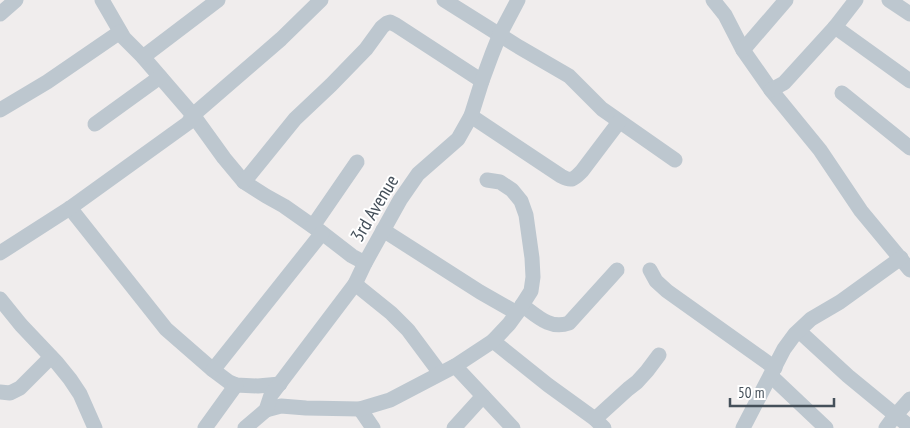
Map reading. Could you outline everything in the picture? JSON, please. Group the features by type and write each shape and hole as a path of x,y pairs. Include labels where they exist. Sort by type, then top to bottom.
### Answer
{"street":[{"path":"0,14 16,0"},
{"path":"102,0 124,38 144,57 244,182 284,206 352,256 365,263"},
{"path":"144,57 218,0"},
{"path":"0,253 70,208 183,127 188,123 192,115 281,40 321,0"},
{"path":"444,0 518,47 569,76 602,109 675,160"},
{"name":"3rd Avenue","path":"246,428 266,410 271,395 355,284 400,200 418,174 458,138 471,116 500,34 518,0"},
{"path":"713,0 725,16 743,50 771,90 820,150 860,211 905,264 811,319 798,331 784,349 743,428"},
{"path":"743,50 786,0"},
{"path":"771,90 784,83 835,27 856,0"},
{"path":"890,0 910,14"},
{"path":"244,182 295,119 366,49 387,23 390,22 396,25 482,81"},
{"path":"835,27 910,81"},
{"path":"0,110 47,82 120,32"},
{"path":"95,124 160,77"},
{"path":"842,93 910,148"},
{"path":"471,116 571,180 582,171 619,122"},
{"path":"213,370 318,230 357,162"},
{"path":"266,410 281,406 360,409 390,400 455,366 493,341 520,309 530,291 533,277 526,215 521,201 512,190 500,182 487,180"},
{"path":"70,208 166,329 213,370 228,382 236,385 280,384"},
{"path":"383,230 480,292 550,324 563,325 569,323 617,270"},
{"path":"650,270 656,281 667,291 773,372 826,428"},
{"path":"355,284 391,313 408,330 440,373"},
{"path":"0,300 21,326 58,363 80,394 95,428"},
{"path":"798,331 848,376 910,427"},
{"path":"493,341 600,424 659,355"},
{"path":"0,392 10,392 20,388 51,357"},
{"path":"455,366 513,428"},
{"path":"205,428 236,385"},
{"path":"454,428 483,396"},
{"path":"886,428 910,399"},
{"path":"360,409 373,428"}]}
